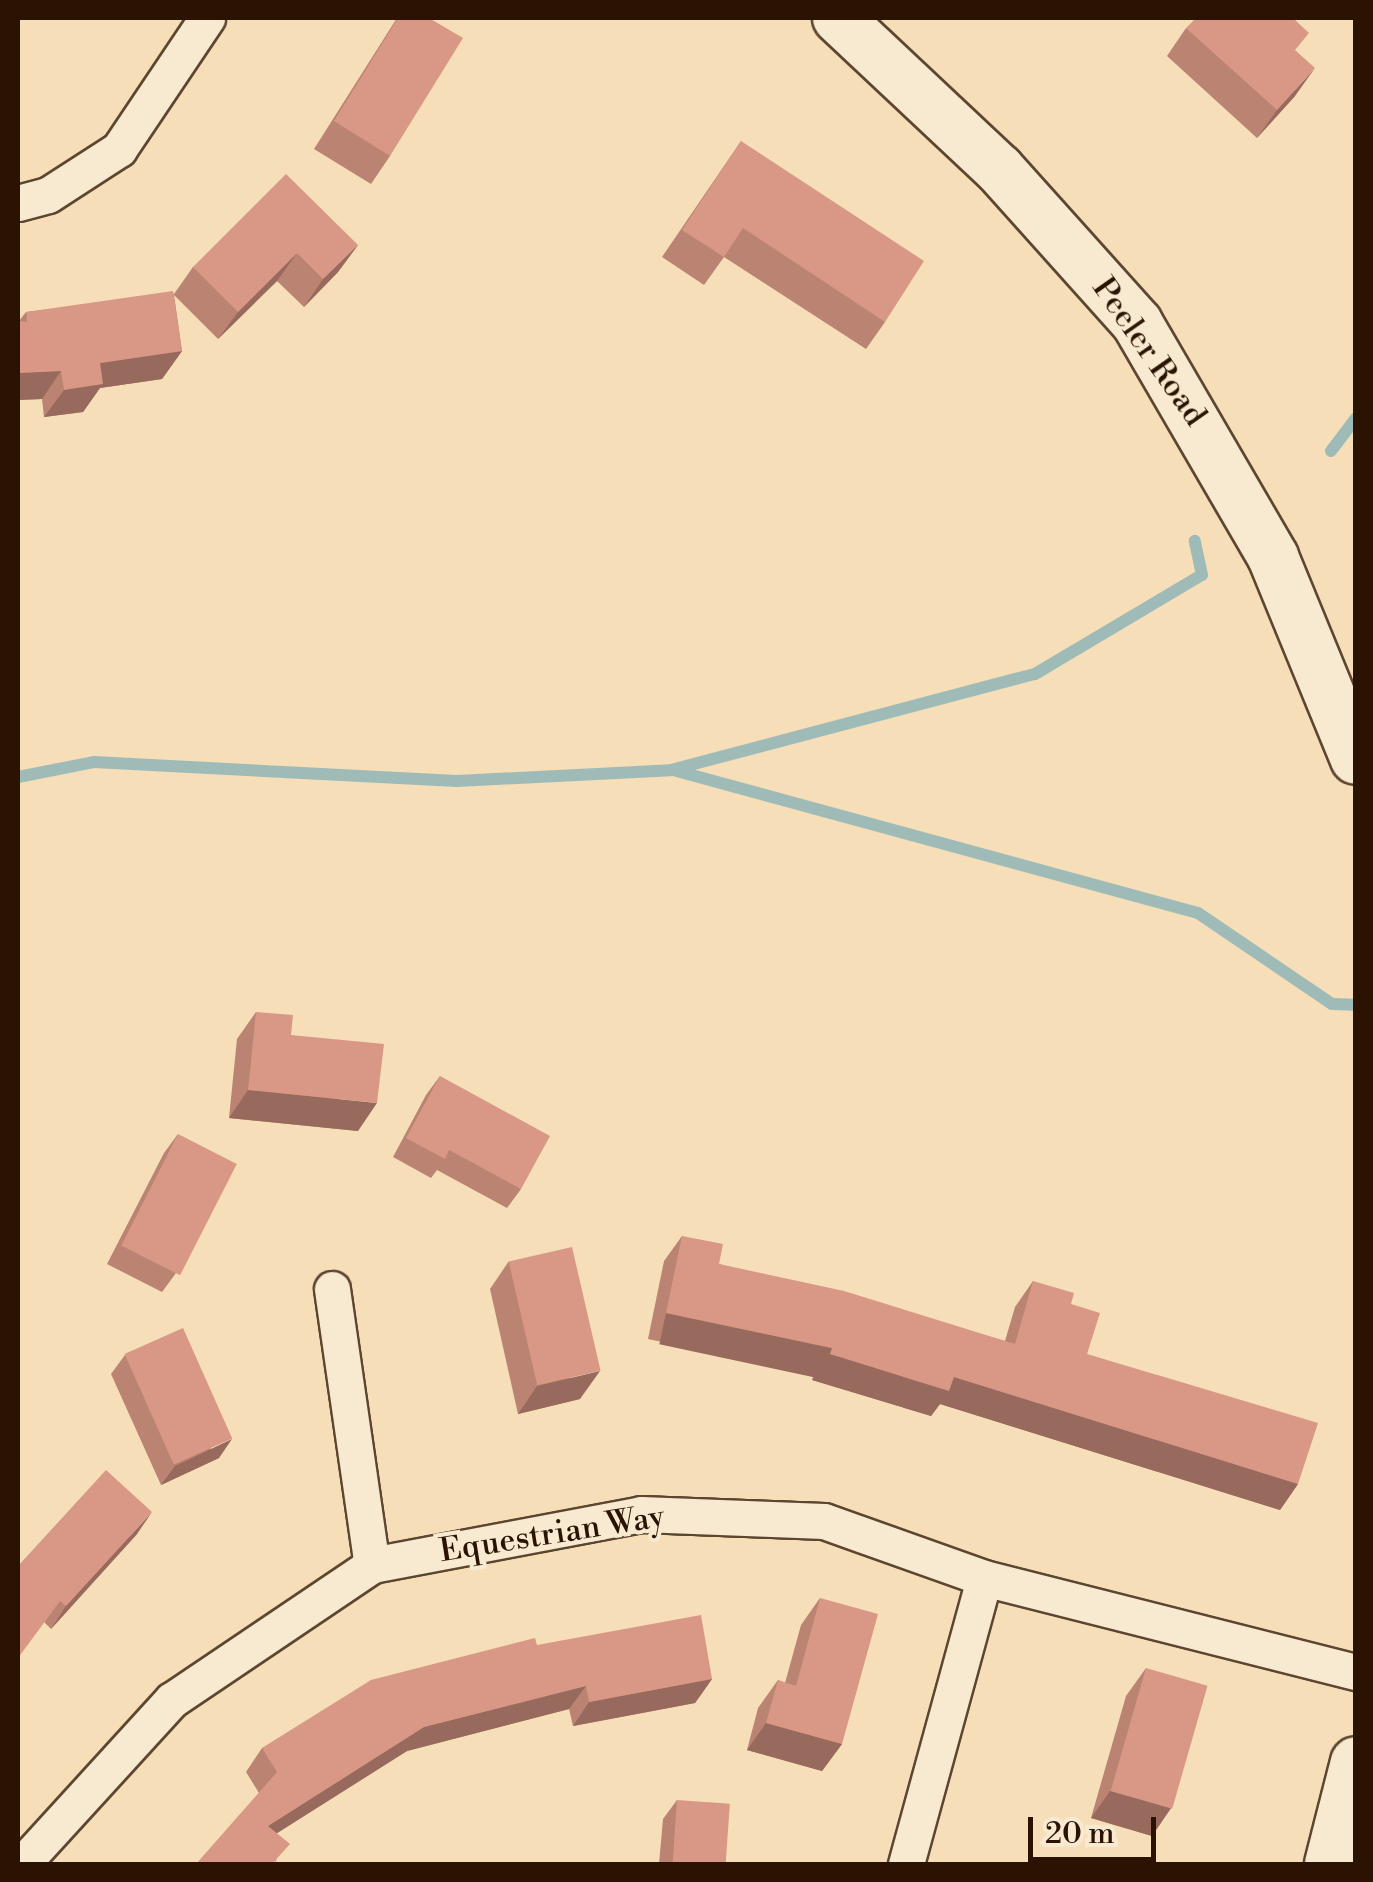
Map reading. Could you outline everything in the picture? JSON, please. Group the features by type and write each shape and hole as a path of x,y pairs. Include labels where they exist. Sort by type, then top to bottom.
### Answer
{"street":[{"path":"18,203 48,195 119,149 207,18"},
{"name":"Peeler Road","path":"838,18 999,169 1137,323 1273,557 1356,759"},
{"path":"332,1289 372,1565"},
{"name":"Equestrian Way","path":"22,1864 172,1700 372,1565 641,1514 731,1513 824,1522 984,1578 1356,1672"},
{"path":"906,1864 984,1578"},
{"path":"1330,1864 1349,1813 1356,1762"}],"building":[{"path":"398,18 429,18 463,38 390,156 334,121"},
{"path":"1196,18 1293,18 1309,33 1295,50 1315,68 1277,110 1186,28"},
{"path":"741,141 924,261 885,322 743,228 724,257 682,230"},
{"path":"286,174 358,245 323,279 297,253 238,312 193,267"},
{"path":"173,291 182,351 100,363 103,384 64,390 61,371 18,373 18,321 27,322 26,312"},
{"path":"256,1012 293,1015 291,1035 384,1044 377,1103 248,1090"},
{"path":"440,1076 550,1136 521,1189 449,1150 445,1159 406,1138"},
{"path":"178,1134 237,1164 180,1275 121,1245"},
{"path":"682,1236 723,1244 719,1264 844,1291 1015,1344 1033,1281 1074,1293 1071,1304 1100,1313 1087,1354 1318,1423 1298,1484 954,1377 949,1391 830,1354 832,1348 666,1313"},
{"path":"572,1247 601,1371 537,1385 509,1262"},
{"path":"183,1328 232,1439 174,1465 125,1354"},
{"path":"106,1470 152,1512 66,1606 60,1601 18,1658 18,1566"},
{"path":"820,1598 878,1614 842,1744 766,1723 778,1680 796,1686"},
{"path":"701,1615 712,1679 589,1702 586,1686 424,1727 268,1826 290,1844 272,1864 196,1864 277,1772 262,1748 371,1680 535,1638 537,1645"},
{"path":"1146,1668 1208,1686 1172,1809 1111,1791"},
{"path":"677,1800 730,1804 726,1864 673,1864"}],"waterway":[{"path":"1331,451 1356,418"},
{"path":"18,777 94,762 457,781 671,770 1035,674 1202,575 1195,541"},
{"path":"673,770 1198,913 1332,1004 1355,1005"}]}
